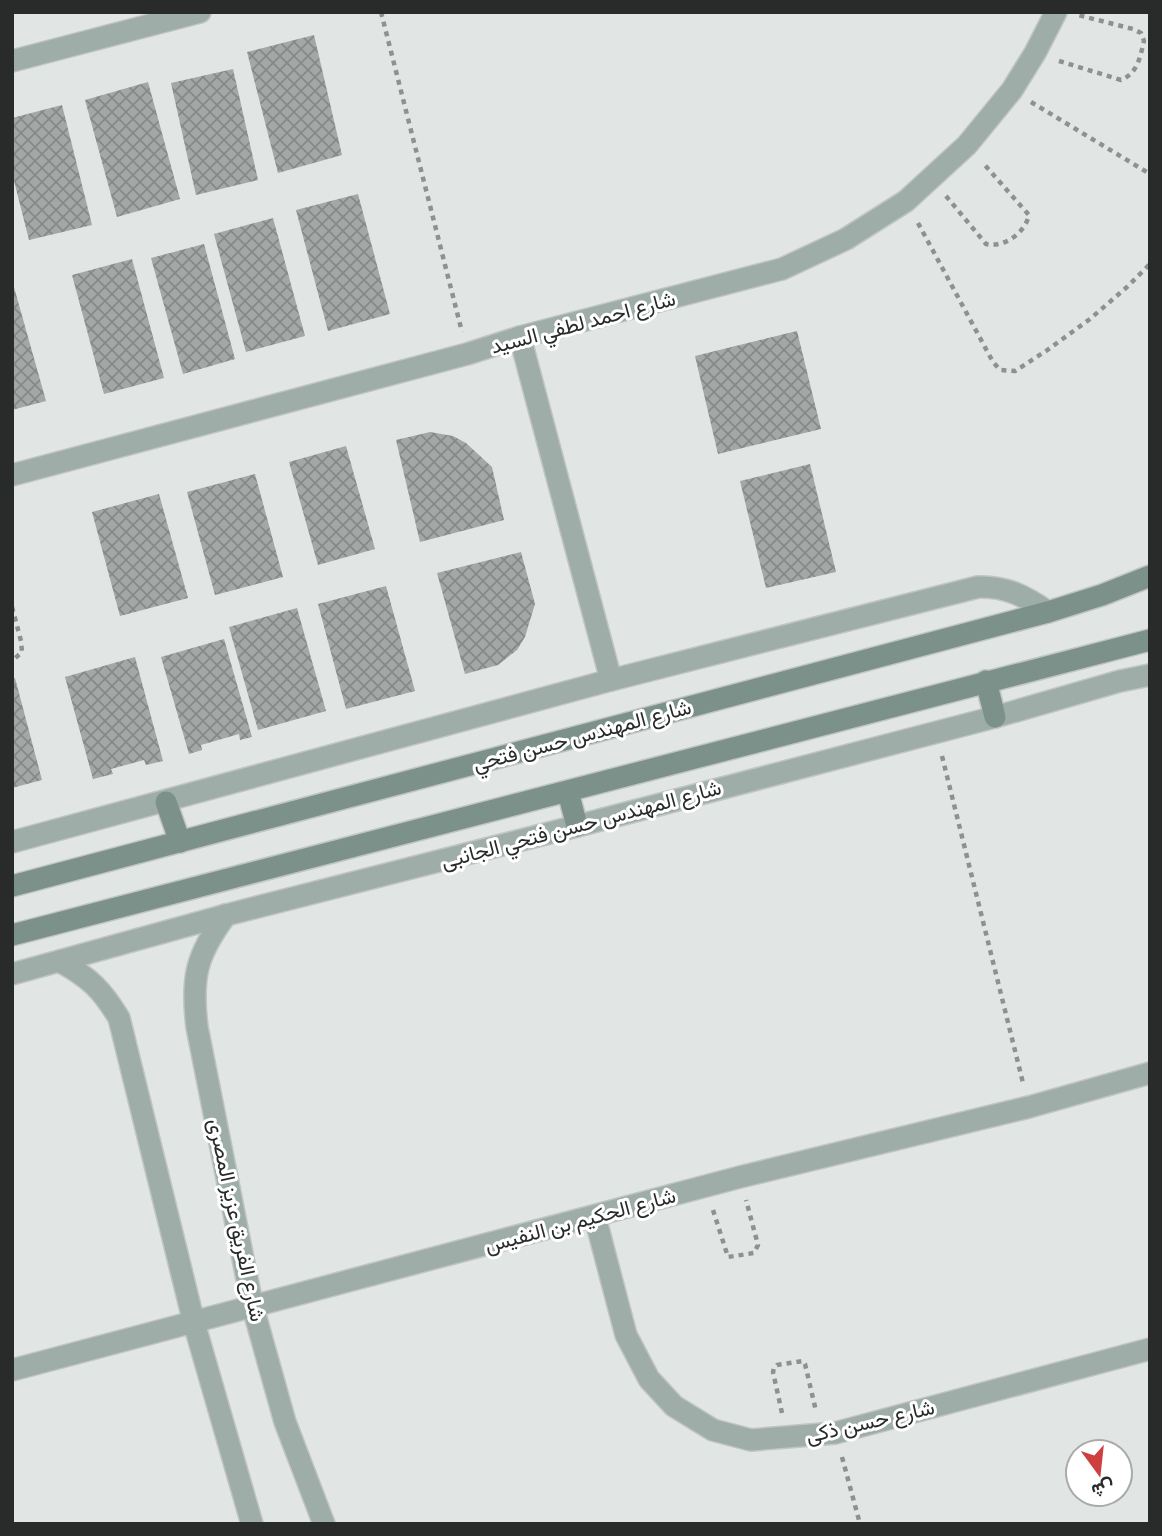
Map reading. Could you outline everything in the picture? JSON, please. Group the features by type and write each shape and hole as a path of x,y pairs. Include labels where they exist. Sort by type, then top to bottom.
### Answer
{"main road":[{"name":"شارع المهندس حسن فتحي","path":"12,886 1048,611 1102,595 1150,576"},
{"path":"12,935 1150,640"},
{"path":"986,681 995,717"},
{"path":"568,792 577,826"},
{"path":"166,802 180,842"}],"street":[{"path":"12,61 200,12"},
{"name":"شارع احمد لطفي السيد","path":"12,475 782,269 846,239 906,201 932,179 967,145 1012,90 1056,12"},
{"path":"520,337 611,680"},
{"path":"12,842 611,680 978,587 1013,591 1048,611"},
{"name":"شارع المهندس حسن فتحي الجانبى","path":"12,974 226,915 995,717 1120,681 1150,676"},
{"name":"شارع الفريق عزيز المصرى","path":"226,915 208,939 197,967 194,997 197,1027 253,1304 285,1422 324,1524"},
{"path":"61,962 85,975 105,995 119,1018 194,1323 252,1524"},
{"name":"شارع الحكيم بن النفيس","path":"12,1370 194,1323 253,1304 595,1217 740,1177 1029,1107 1150,1073"},
{"name":"شارع حسن ذكى","path":"595,1217 626,1335 649,1379 674,1406 713,1430 751,1440 828,1434 1150,1349"}],"path":[{"path":"381,12 467,354"},
{"path":"1035,53 1121,80 1136,69 1144,41 1140,33 1066,12"},
{"path":"1012,90 1150,174"},
{"path":"932,179 986,244 996,246 1005,243 1027,225 1029,215 967,145"},
{"path":"906,201 993,362 1000,370 1015,371 1046,351 1090,319 1150,264"},
{"path":"12,607 22,652 12,661"},
{"path":"936,731 1029,1107"},
{"path":"706,1186 726,1254 732,1258 754,1253 758,1245 740,1177"},
{"path":"788,1439 773,1372 778,1365 797,1360 805,1364 860,1524"}],"building":[{"path":"314,35 342,155 278,173 247,52"},
{"path":"233,69 258,180 196,195 171,83"},
{"path":"148,82 180,199 117,217 85,100"},
{"path":"62,105 92,225 29,240 12,173 12,118"},
{"path":"358,194 390,314 328,331 296,210"},
{"path":"273,218 305,336 246,352 214,234"},
{"path":"204,244 235,359 183,374 151,258"},
{"path":"132,259 164,378 104,394 72,275"},
{"path":"12,280 46,401 12,410"},
{"path":"797,331 821,429 718,454 695,356"},
{"path":"430,432 453,436 466,443 492,467 504,520 420,542 396,440"},
{"path":"346,446 375,549 318,565 289,462"},
{"path":"810,464 836,572 766,588 740,481"},
{"path":"255,474 283,577 215,595 187,492"},
{"path":"159,494 188,598 120,616 92,512"},
{"path":"521,552 535,604 525,637 517,650 498,665 465,674 437,573"},
{"path":"386,586 415,691 346,709 318,604"},
{"path":"297,608 326,711 258,730 229,627"},
{"path":"224,639 252,737 240,740 239,734 201,745 202,750 189,754 161,657"},
{"path":"135,657 163,761 146,765 144,760 111,769 113,774 93,779 65,677"},
{"path":"15,678 42,780 12,788 12,679"}]}
